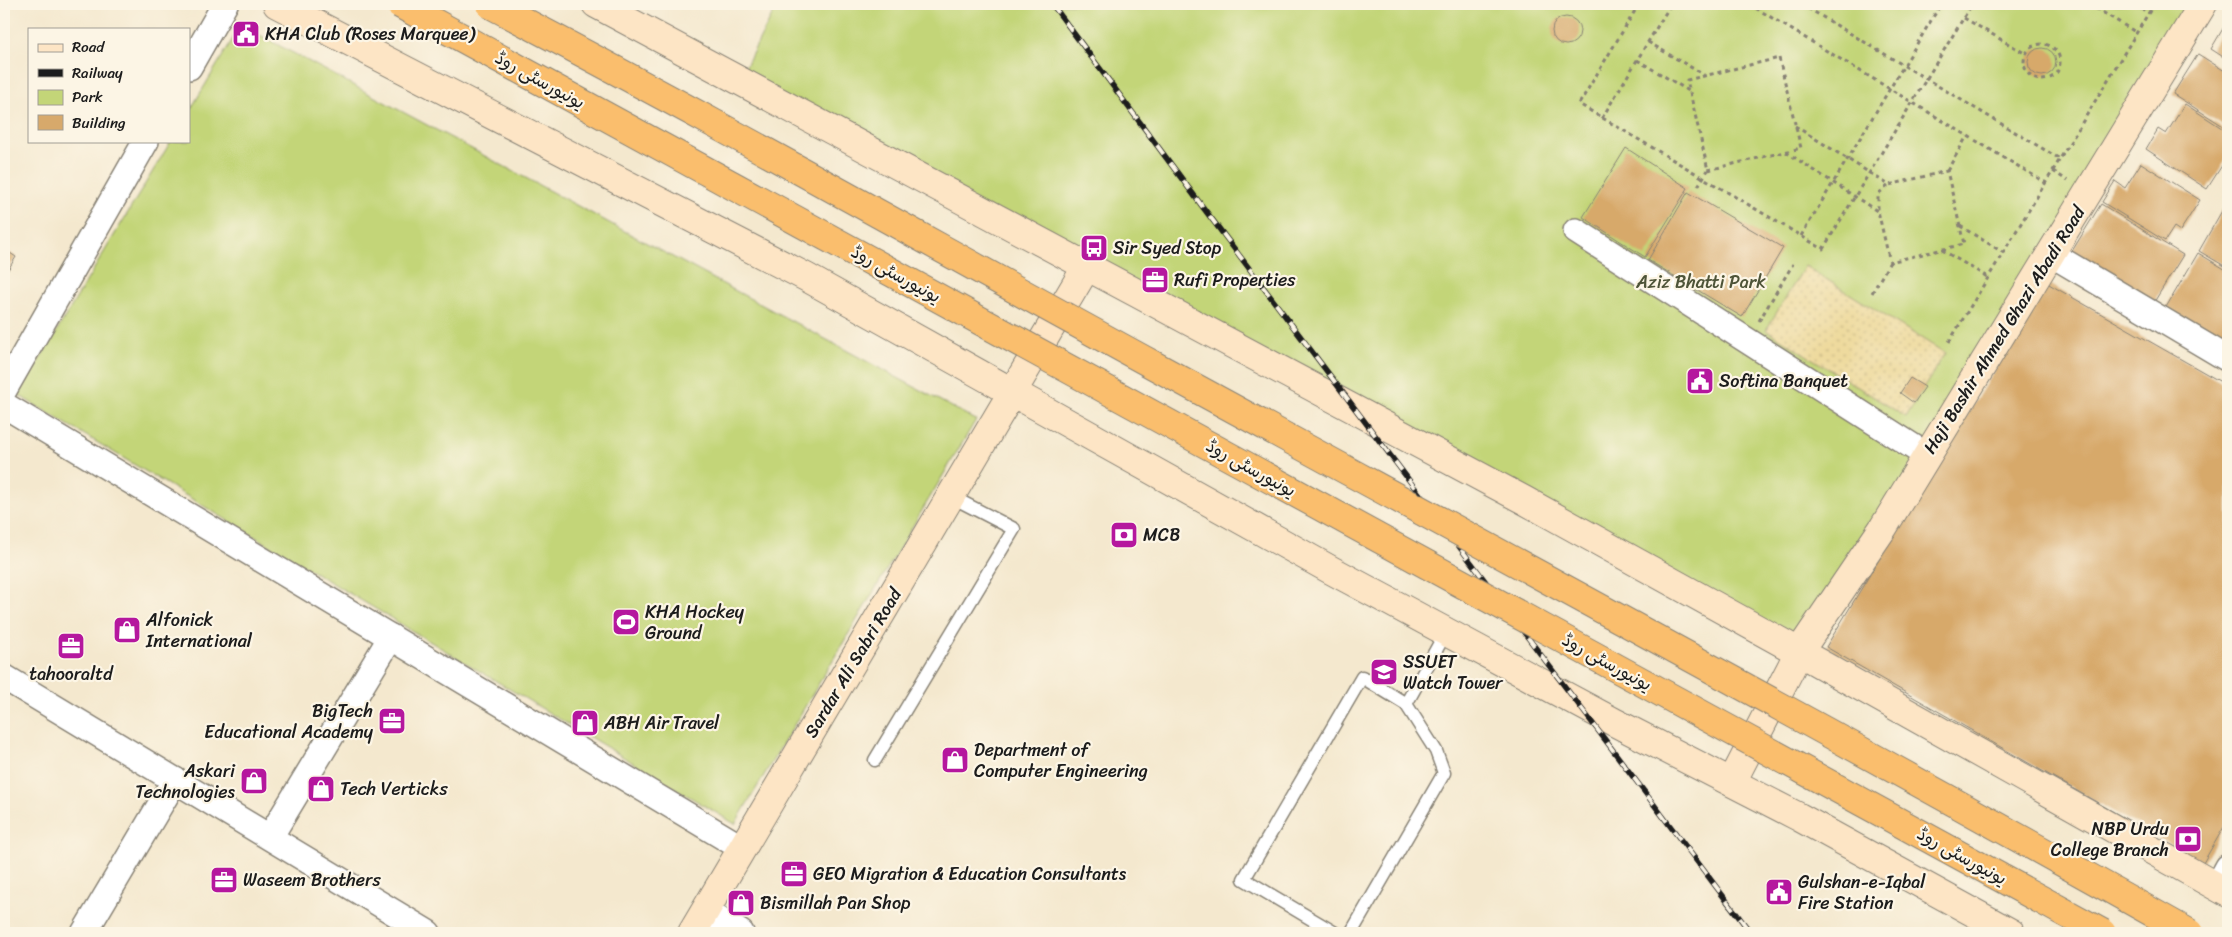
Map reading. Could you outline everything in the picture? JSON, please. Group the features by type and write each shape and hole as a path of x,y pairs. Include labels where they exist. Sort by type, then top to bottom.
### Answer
{"main road":[{"name":"یونیورسٹی روڈ","path":"400,4 2102,933"},
{"path":"490,4 667,96 1081,326 1963,806 2189,933"}],"street":[{"path":"190,65 225,4"},
{"path":"277,4 806,277 1330,570 1614,722 1732,782 2011,933"},
{"path":"596,4 1524,500 1799,652 2224,882"},
{"name":"Haji Bashir Ahmed Ghazi Abadi Road","path":"1732,782 1799,652 1883,528 2202,4"},
{"path":"4,390 145,142"},
{"path":"1576,232 1926,455"},
{"path":"2051,254 2228,359"},
{"name":"Sardar Ali Sabri Road","path":"698,922 952,497 1087,266"},
{"path":"4,405 742,848"},
{"path":"270,837 391,637"},
{"path":"4,676 428,933"},
{"path":"84,933 175,780"},
{"path":"698,922 741,933"}],"lane":[{"path":"875,760 1014,529 952,497"},
{"path":"1406,704 1446,632"},
{"path":"1335,933 1244,879 1362,677 1406,704 1436,751 1444,773 1351,933"}],"path":[{"path":"1640,4 1579,104 1823,249 1972,4"},
{"path":"1602,118 1671,4"},
{"path":"1749,4 2046,183"},
{"path":"1801,4 2060,160"},
{"path":"1801,236 1940,4"},
{"path":"2089,4 2137,33"},
{"path":"2134,4 2149,13"},
{"path":"1950,342 2154,4"},
{"path":"1964,18 2026,54"},
{"path":"1648,42 1704,76"},
{"path":"2038,45 2049,46 2054,49 2059,60 2057,71 2048,79 2036,80 2031,77 2024,67 2026,54 2038,45"},
{"path":"1698,186 1708,170 1800,148 1779,58 1687,80 1708,170"},
{"path":"1637,60 1690,92"},
{"path":"1795,126 1889,185"},
{"path":"1890,262 1964,244 1947,171 1967,136"},
{"path":"1786,152 1878,211"},
{"path":"1872,293 1890,262 1878,211 1878,194 1889,185 1947,171"},
{"path":"1960,226 2004,253"},
{"path":"1942,250 1989,278"},
{"path":"1747,341 1793,264"}],"green space":[{"name":"Aziz Bhatti Park","path":"778,4 2200,4 1802,652 739,79"},
{"name":"KHA Hockey Ground","path":"241,25 976,420 735,824 18,395 170,142 190,142 190,110"}],"sand":[{"path":"1805,266 1945,353 1906,417 1766,330"}],"building":[{"path":"1566,17 1576,21 1580,31 1576,41 1566,45 1556,41 1552,31 1556,21"},
{"path":"2228,20 2228,60 2211,49"},
{"path":"2042,48 2052,52 2056,62 2052,72 2042,76 2032,72 2028,62 2032,52"},
{"path":"2198,54 2228,73 2228,129 2173,94"},
{"path":"2185,104 2228,132 2228,156 2207,189 2146,149 2158,129 2166,134"},
{"path":"1626,148 1688,188 1645,257 1583,217"},
{"path":"2141,163 2200,200 2180,231 2174,227 2165,241 2102,202 2115,181 2125,188"},
{"path":"1688,192 1783,248 1742,317 1648,260"},
{"path":"2101,204 2183,255 2151,307 2069,256"},
{"path":"2223,209 2228,212 2228,268 2199,251"},
{"path":"4,249 16,257 4,276"},
{"path":"2198,253 2228,271 2228,347 2165,309"},
{"path":"2047,283 2228,386 2228,820 2203,863 1826,647"},
{"path":"1910,378 1925,387 1914,403 1900,393"}],"railway":[{"path":"1052,4 1202,206 1751,933"}],"place":[{"name":"KHA Club (Roses Marquee)","path":"246,34"},
{"name":"Sir Syed Stop","path":"1094,248"},
{"name":"Rufi Properties","path":"1155,280"},
{"name":"Softina Banquet","path":"1700,381"},
{"name":"MCB","path":"1124,535"},
{"name":"KHA Hockey Ground","path":"626,622"},
{"name":"Alfonick International","path":"127,630"},
{"name":"tahooraltd","path":"71,646"},
{"name":"SSUET Watch Tower","path":"1384,672"},
{"name":"BigTech Educational Academy","path":"392,721"},
{"name":"ABH Air Travel","path":"585,723"},
{"name":"Department of Computer Engineering","path":"955,760"},
{"name":"Askari Technologies","path":"254,781"},
{"name":"Tech Verticks","path":"321,789"},
{"name":"NBP Urdu College Branch","path":"2188,839"},
{"name":"GEO Migration & Education Consultants","path":"794,874"},
{"name":"Waseem Brothers","path":"224,880"},
{"name":"Gulshan-e-Iqbal Fire Station","path":"1779,892"},
{"name":"Bismillah Pan Shop","path":"741,903"}]}
